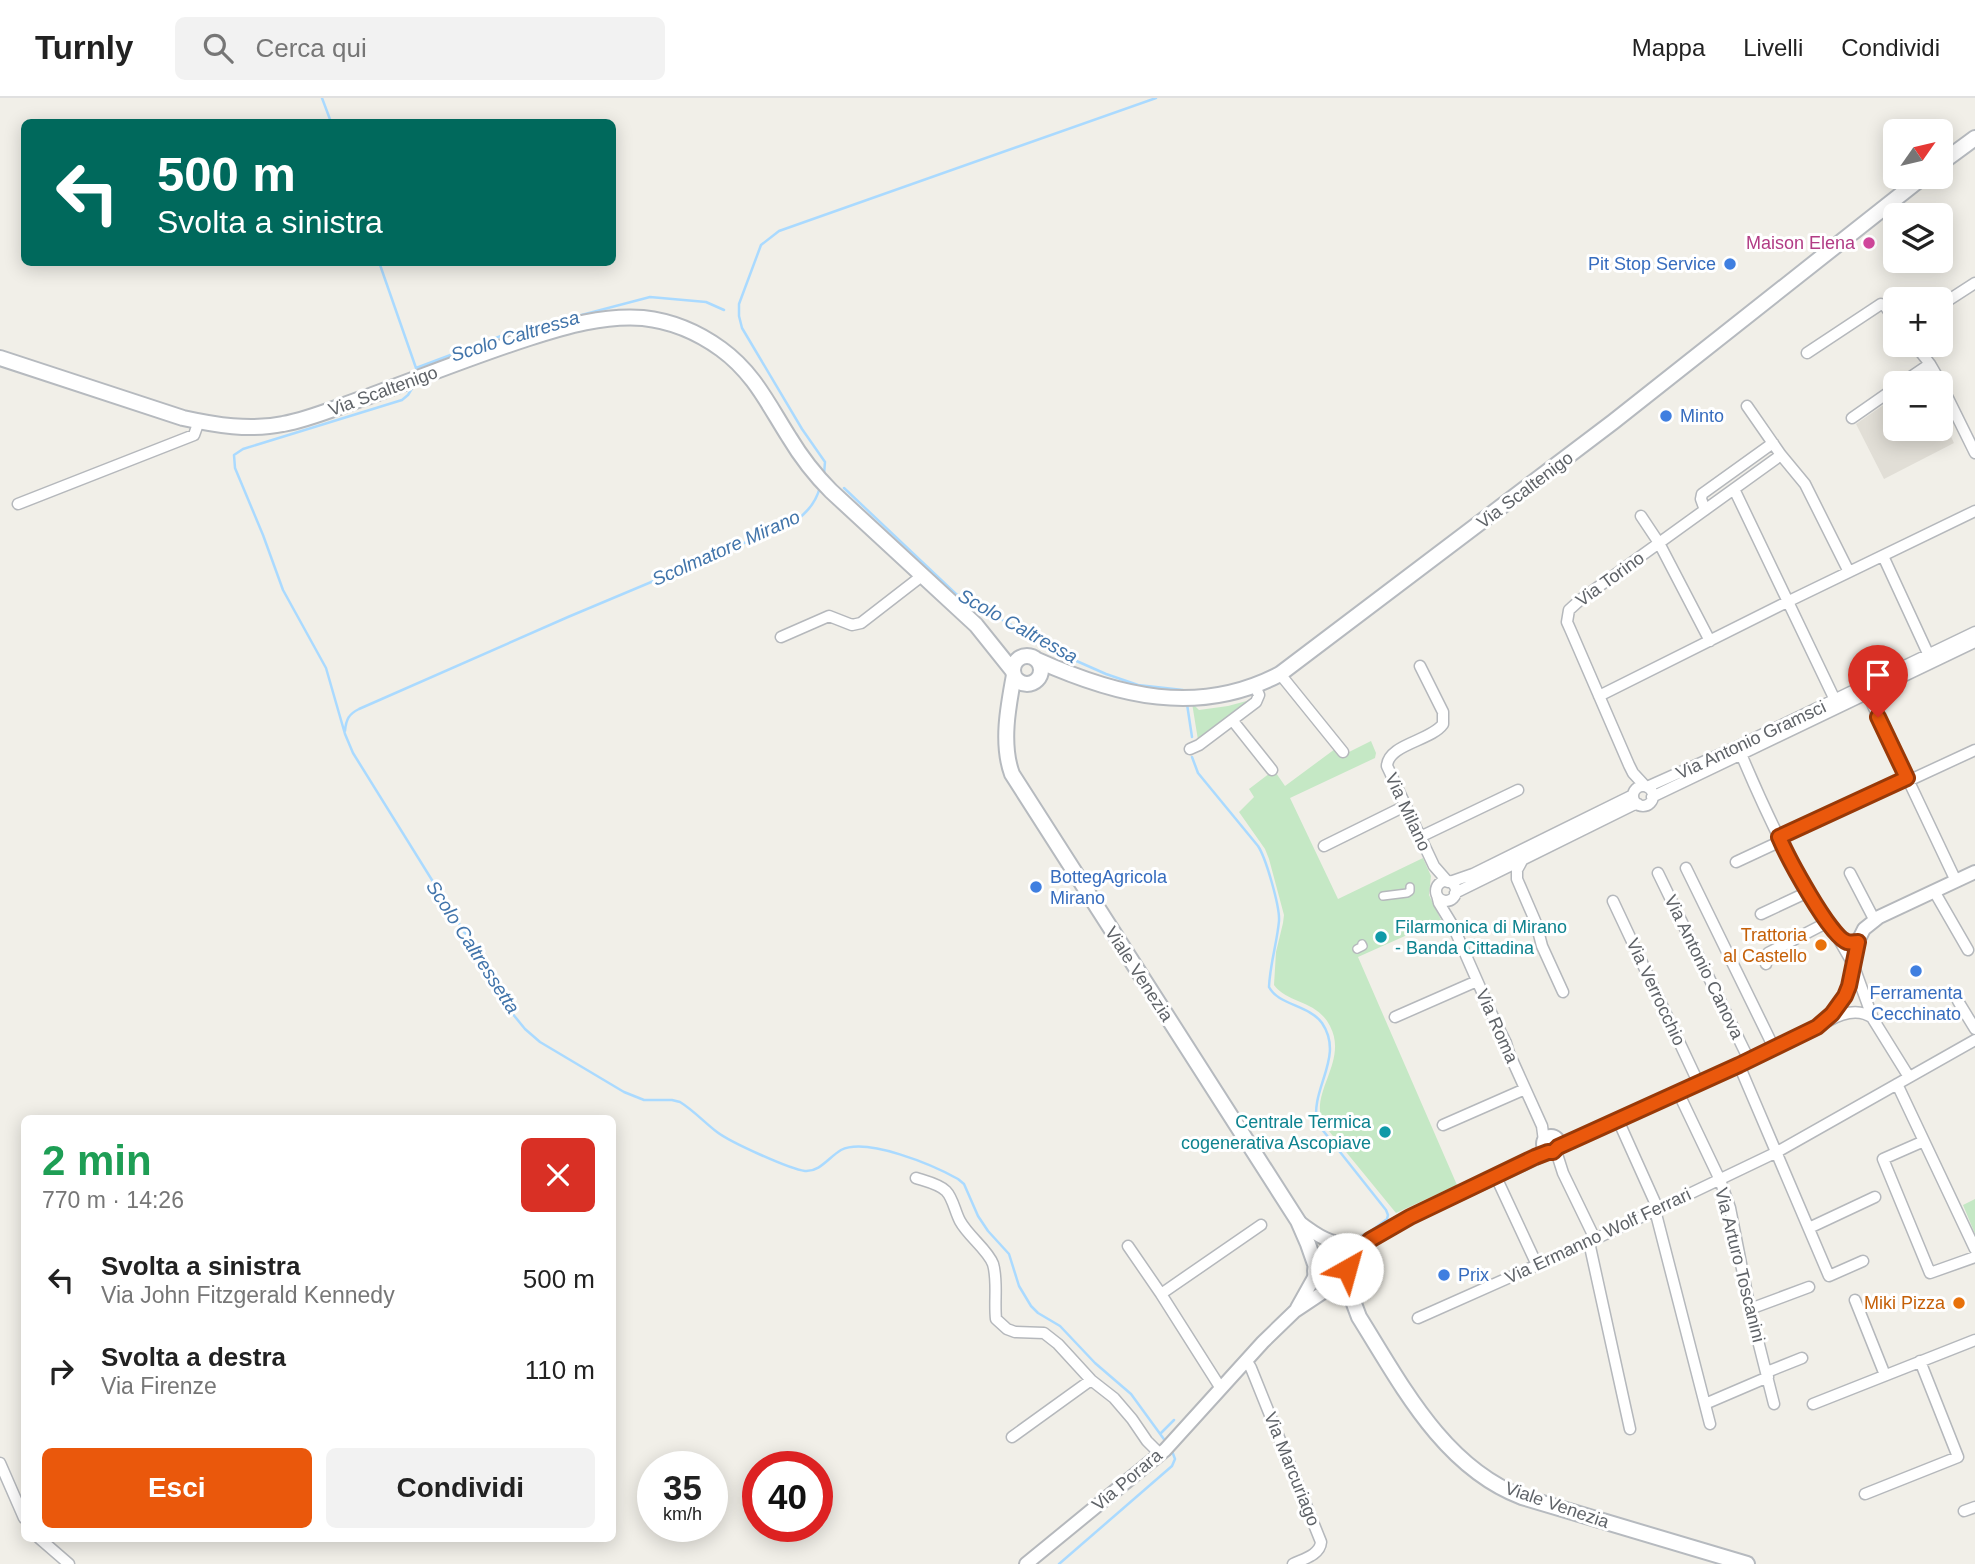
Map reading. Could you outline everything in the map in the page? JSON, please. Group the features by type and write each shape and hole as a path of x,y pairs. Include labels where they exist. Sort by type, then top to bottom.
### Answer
{"main road":[{"path":"1953,154 1975,138"},
{"name":"Via Scaltenigo","path":"0,358 146,406 199,421 243,427 283,424 309,417 510,344 586,322 625,318 662,321 693,332 735,360 762,391 811,470 827,487 976,625 1010,650 1130,693 1165,698 1207,698 1255,687 1280,674 1613,422 1908,189"},
{"name":"Via Scaltenigo","path":"976,625 1013,673"},
{"path":"1008,719 1018,699 1035,681 1041,671 1031,658 1017,659 1013,673 1020,682 1035,681"},
{"name":"Viale Venezia","path":"1013,673 1006,751 1008,763 1018,785 1298,1222 1316,1271"},
{"name":"Via Scaltenigo","path":"1035,681 1055,675 1086,679"},
{"name":"Viale Venezia","path":"1298,1222 1336,1256"},
{"path":"1336,1256 1344,1263 1346,1273 1341,1284 1332,1287 1320,1283 1316,1271 1322,1259 1336,1256"},
{"name":"Viale Venezia","path":"1346,1273 1359,1317"},
{"name":"Viale Venezia","path":"1332,1287 1359,1317 1426,1420 1446,1444 1491,1482 1544,1505 1747,1564"}],"street":[{"path":"1953,297 1975,283"},
{"path":"1807,353 1883,305"},
{"path":"1924,357 1934,371"},
{"path":"1920,371 1930,364"},
{"path":"1852,418 1883,396"},
{"path":"1953,404 1971,436 1975,453"},
{"path":"1747,405 1781,456 1805,484 1849,572"},
{"path":"18,504 194,435 199,421"},
{"path":"1705,510 1702,494 1773,443"},
{"name":"Via Torino","path":"1642,793 1567,622 1567,614 1580,600 1781,456"},
{"path":"1734,489 1835,700"},
{"path":"1599,696 1975,511"},
{"name":"Via Torino","path":"1641,516 1659,543 1710,641"},
{"path":"1883,556 1930,659"},
{"path":"780,636 829,616 852,625 861,623 923,575"},
{"name":"Via Antonio Gramsci","path":"1454,895 1642,793 1741,754 1867,693 1975,632"},
{"name":"Via Antonio Gramsci","path":"1449,882 1473,874 1835,700 1930,659 1974,646"},
{"name":"Via Milano","path":"1420,666 1443,712 1443,724 1440,729 1392,753 1387,760 1388,771 1434,866 1449,882"},
{"path":"1280,674 1343,752"},
{"path":"1190,749 1233,721 1259,698 1255,687"},
{"path":"1867,693 1956,881"},
{"path":"1233,721 1272,770"},
{"path":"1736,862 1780,839 1975,750"},
{"path":"1741,754 1808,892 1853,964 1873,1018 1909,1077"},
{"path":"1420,838 1518,790"},
{"path":"1324,846 1405,806"},
{"path":"1518,884 1517,870 1523,859"},
{"name":"Via Milano","path":"1434,866 1437,891"},
{"path":"1686,868 1774,1048"},
{"path":"1498,871 1509,873 1518,884 1563,992"},
{"path":"1817,1027 1832,1014 1845,996 1858,942 1864,929 1875,920 1975,872"},
{"name":"Via Antonio Canova","path":"1658,873 1744,1062"},
{"path":"1850,873 1875,920"},
{"path":"1449,882 1454,887 1454,895 1443,901 1437,891 1441,883 1449,882"},
{"path":"1382,896 1407,893 1410,887"},
{"name":"Via Roma","path":"1437,891 1444,914 1453,926 1592,1240 1630,1429"},
{"path":"1934,891 1968,950"},
{"path":"1761,914 1808,892"},
{"name":"Via Roma","path":"1453,926 1451,904 1454,895"},
{"name":"Via Verrocchio","path":"1613,901 1698,1082"},
{"path":"1830,924 1845,941 1858,942"},
{"path":"1766,964 1768,953 1830,924"},
{"path":"1395,1017 1477,981"},
{"path":"1958,1001 1975,1028"},
{"path":"1336,1256 1410,1217 1496,1177 1549,1147 1576,1139 1618,1120 1838,1016 1862,1013 1873,1018"},
{"name":"Via Ermanno Wolf Ferrari","path":"1418,1318 1592,1240 1777,1152 1975,1040"},
{"path":"1744,1062 1777,1152 1829,1276 1863,1261"},
{"path":"1897,1084 1975,1249"},
{"path":"1443,1125 1525,1088"},
{"name":"Via Arturo Toscanini","path":"1678,1091 1720,1180 1733,1221 1750,1309 1774,1404"},
{"path":"1618,1120 1656,1209 1710,1424"},
{"path":"1924,1141 1883,1159 1930,1273 1975,1256"},
{"path":"1496,1177 1537,1265"},
{"path":"916,1178 947,1191 960,1222 989,1256 995,1279 996,1319 1015,1332 1044,1333 1091,1380 1114,1398 1147,1441 1162,1452"},
{"path":"1808,1228 1875,1197"},
{"path":"1298,1222 1331,1242 1346,1244 1370,1240"},
{"path":"1161,1294 1261,1225"},
{"path":"1346,1273 1370,1240"},
{"path":"1128,1246 1220,1387"},
{"name":"Via Porara","path":"1295,1311 1316,1271"},
{"name":"Via Porara","path":"1026,1564 1162,1452 1220,1387 1295,1311 1332,1287"},
{"path":"1750,1309 1809,1287"},
{"path":"1855,1300 1885,1375"},
{"path":"1812,1404 1975,1340"},
{"path":"1705,1404 1802,1358"},
{"name":"Via Marcuriago","path":"1246,1360 1321,1542 1318,1551 1293,1564"},
{"path":"1865,1494 1958,1457 1920,1361"},
{"path":"1012,1437 1091,1380"},
{"path":"0,1463 21,1511"},
{"path":"1964,1511 1975,1507"},
{"path":"44,1542 69,1564"}],"shaded area":[{"path":"1883,405 1883,441 1954,443 1884,479 1856,424"}],"green space":[{"path":"1254,699 1198,740 1192,703 1199,710"},
{"path":"1371,741 1376,753 1375,758 1290,798 1338,899 1423,858 1431,876 1429,895 1444,926 1437,929 1434,923 1358,957 1457,1185 1396,1213 1324,1125 1320,1102 1335,1052 1334,1039 1330,1026 1318,1011 1287,996 1274,985 1276,952 1284,915 1265,849 1239,812 1254,797 1249,789 1274,770 1285,786 1335,749 1341,756"},
{"path":"1975,1199 1975,1234 1963,1205"},
{"path":"1331,1263 1337,1266 1340,1272 1337,1278 1331,1281 1325,1278 1322,1272 1325,1266"}],"waterway":[{"name":"Scolo Caltressa","path":"322,98 330,119"},
{"name":"Scolmatore Mirano","path":"824,474 825,462 802,429 742,328 739,304 761,245 779,231 1156,98"},
{"name":"Scolo Caltressa","path":"380,266 416,368 501,336 650,297 706,302 724,310"},
{"name":"Scolo Caltressetta","path":"414,385 402,400 243,449 234,455 235,468 283,590 326,668 353,753 468,938 503,1002 525,1029 540,1042 624,1092 644,1100 680,1102 717,1132 786,1165 810,1171 820,1167 841,1150 867,1147 900,1154 958,1179 964,1184 988,1231 1009,1254 1019,1286 1031,1306 1060,1326 1095,1363 1131,1394 1166,1442"},
{"name":"Scolmatore Mirano","path":"345,731 349,717 359,709 794,522 810,507 820,487"},
{"name":"Scolo Caltressa","path":"844,488 956,594 1072,659 1106,674 1138,685 1183,690 1186,693"},
{"name":"Scolo Caltressa","path":"1187,704 1192,737"},
{"name":"Scolo Caltressa","path":"1192,757 1198,773 1258,846 1265,861 1279,914 1269,987 1279,998 1310,1012 1322,1023 1328,1036 1329,1060 1318,1097 1317,1123 1386,1210 1387,1219 1371,1231"},
{"name":"Scolo Caltressa","path":"1161,1433 1174,1420"},
{"name":"Scolo Caltressetta","path":"1059,1564 1172,1466 1175,1459 1172,1451"}],"place":[{"name":"Maison Elena","path":"1869,243"},
{"name":"Pit Stop Service","path":"1730,264"},
{"name":"Minto","path":"1666,416"},
{"name":"BottegAgricola Mirano","path":"1036,887"},
{"name":"Filarmonica di Mirano - Banda Cittadina","path":"1381,937"},
{"name":"Trattoria al Castello","path":"1821,945"},
{"name":"Ferramenta Cecchinato","path":"1916,971"},
{"name":"Centrale Termica cogenerativa Ascopiave","path":"1385,1132"},
{"name":"Prix","path":"1444,1275"},
{"name":"Miki Pizza","path":"1959,1303"}],"route":[{"path":"1347,1269 1370,1240 1410,1217 1774,1048 1817,1027 1832,1014 1849,986 1858,942 1845,941 1828,922 1808,892 1779,837 1907,778 1878,717"}]}
